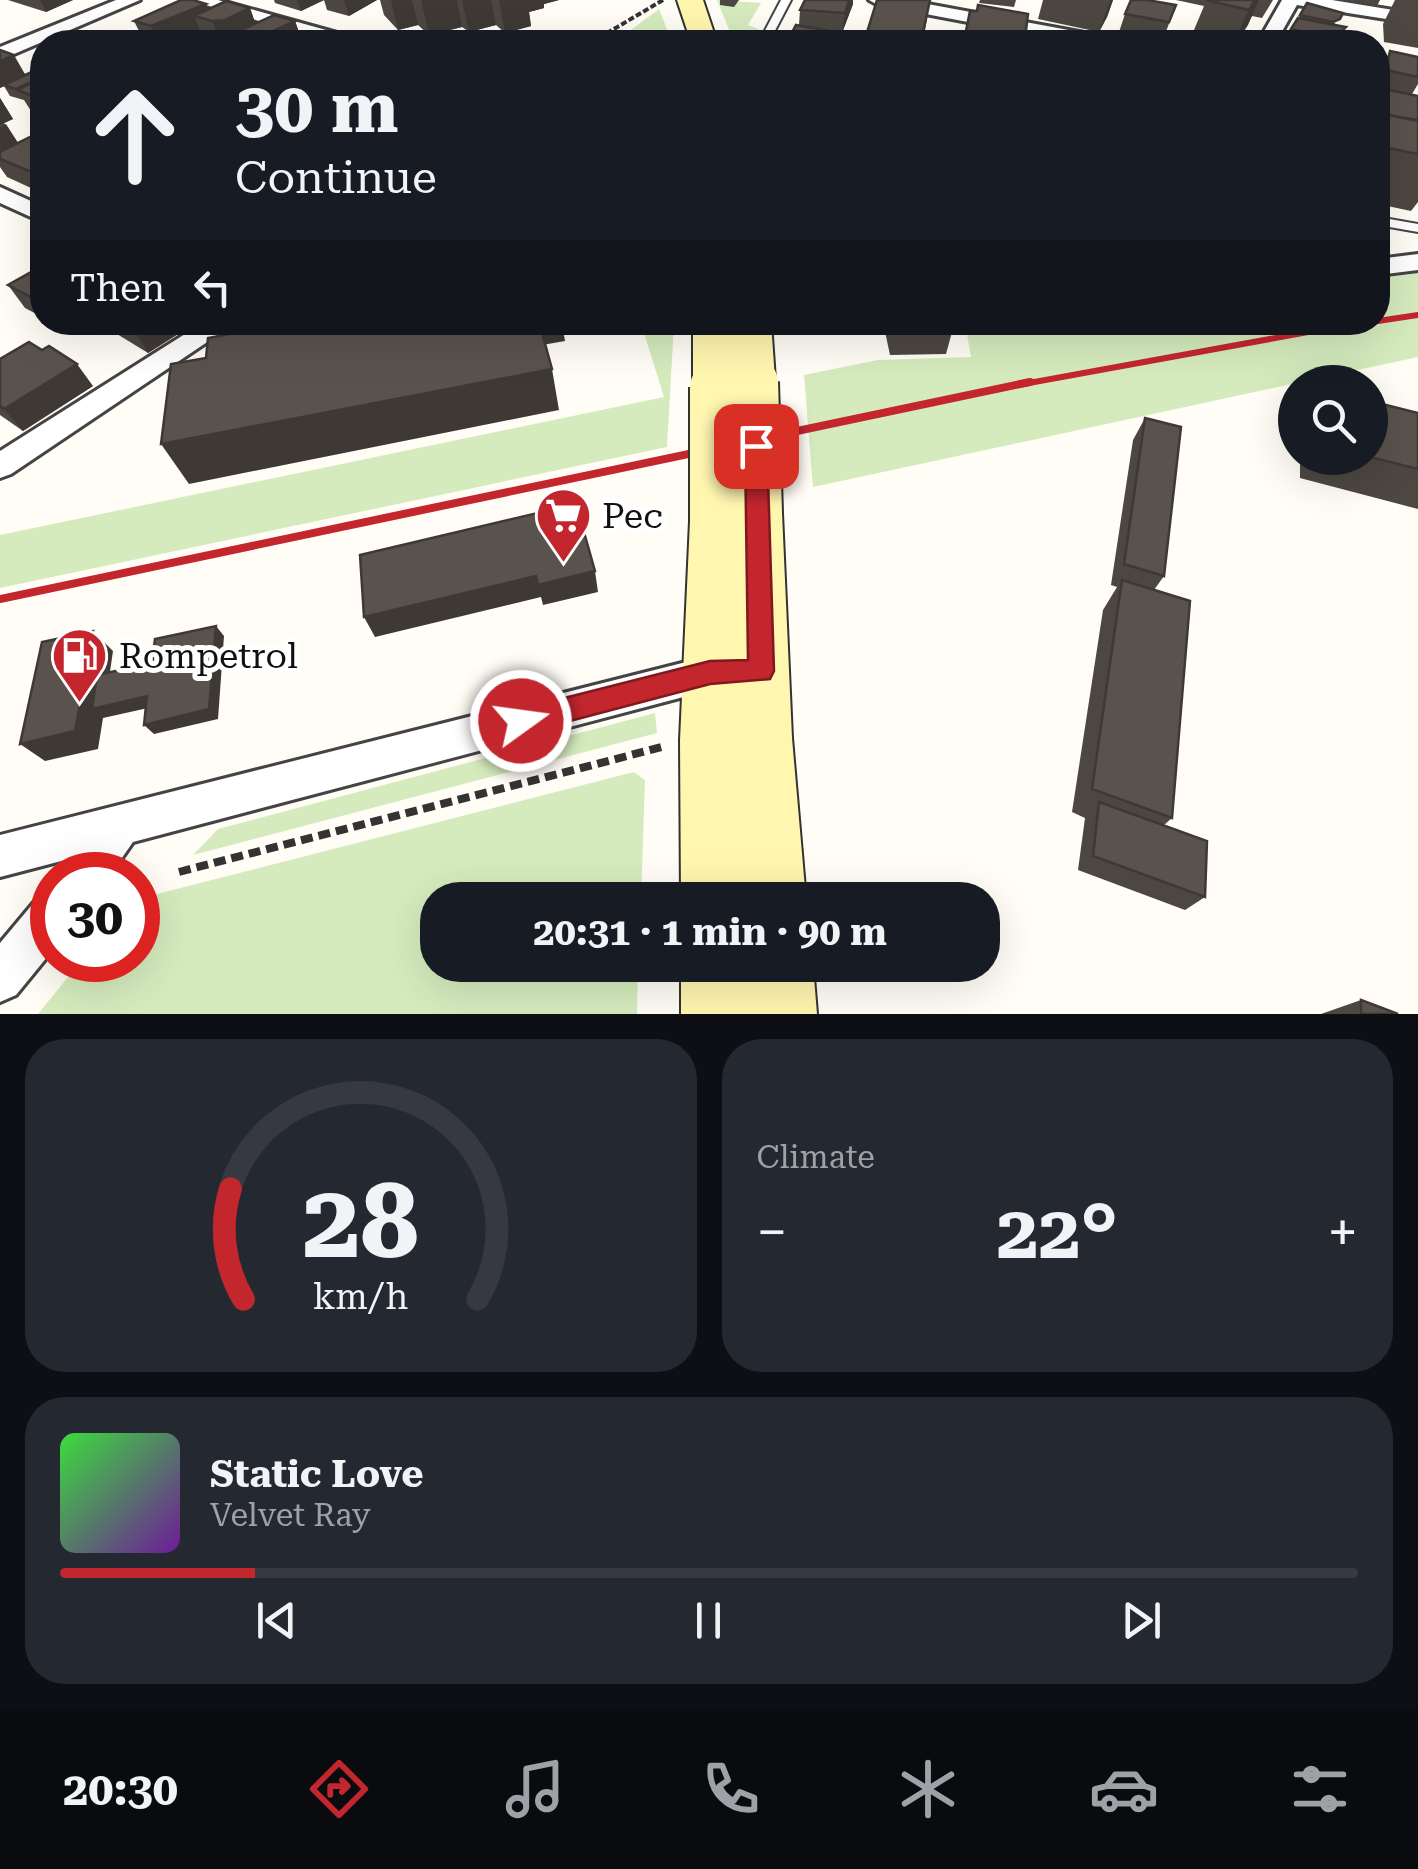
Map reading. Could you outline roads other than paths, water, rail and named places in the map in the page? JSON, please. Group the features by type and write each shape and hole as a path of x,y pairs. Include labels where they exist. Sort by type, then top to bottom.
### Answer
{"street":[{"path":"58,30 131,0"},
{"path":"198,0 305,30"},
{"path":"690,0 700,30"},
{"path":"878,0 1038,30"},
{"path":"1275,30 1295,0 1418,19"},
{"path":"272,30 284,24"},
{"path":"0,54 30,42"},
{"path":"1390,102 1418,108"},
{"path":"0,194 30,208"},
{"path":"1390,266 1418,262"},
{"path":"0,466 204,335"},
{"path":"717,335 734,384"},
{"path":"715,882 735,672 734,384 747,335"},
{"path":"0,856 735,672"},
{"path":"735,672 771,882"},
{"path":"100,852 120,824"},
{"path":"0,978 30,942"},
{"path":"715,982 716,1014"},
{"path":"780,982 782,1014"}],"lane":[{"path":"770,30 786,0"},
{"path":"1390,223 1418,228"}],"railway":[{"path":"1390,319 1418,315"},
{"path":"1018,385 1292,335"},
{"path":"0,599 1030,382"}],"place":[{"name":"Рес","path":"563,565"},
{"name":"Rompetrol","path":"80,705"}]}
